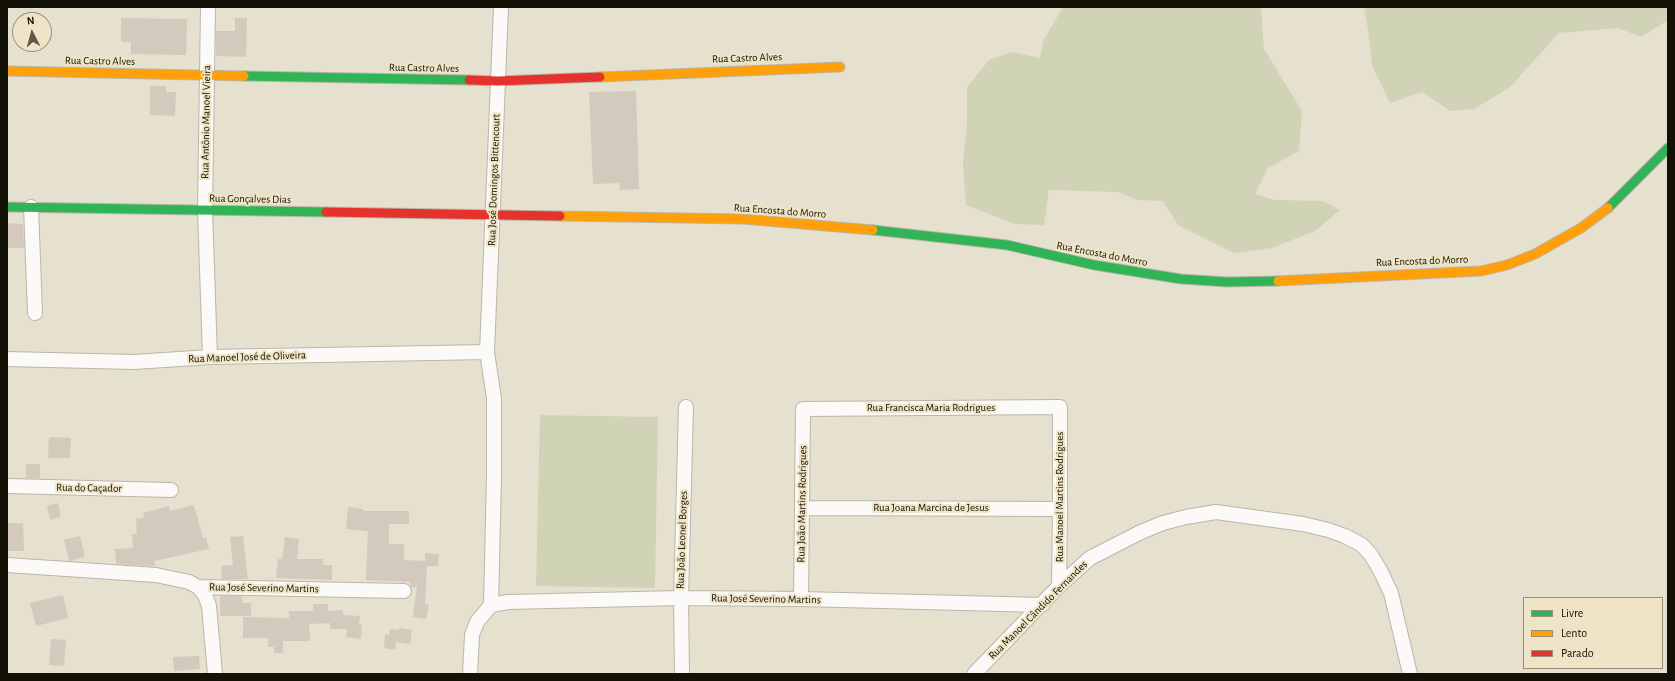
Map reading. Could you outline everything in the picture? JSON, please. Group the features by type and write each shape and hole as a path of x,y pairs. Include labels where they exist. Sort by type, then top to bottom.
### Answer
{"street":[{"name":"Rua Antônio Manoel Vieira","path":"208,7 205,210 210,357"},
{"name":"Rua José Domingos Bittencourt","path":"491,606 494,398 487,352 501,7"},
{"name":"Rua Castro Alves","path":"7,71 498,81 840,67"},
{"name":"Rua Encosta do Morro","path":"492,214 696,218 808,224 980,241 1007,245 1094,265 1181,279 1227,282 1453,273 1481,271 1507,265 1535,254 1581,228 1607,209 1668,148"},
{"name":"Rua Gonçalves Dias","path":"7,207 492,214"},
{"path":"31,207 35,313"},
{"name":"Rua Manoel José de Oliveira","path":"7,359 134,362 210,357 487,352"},
{"name":"Rua João Leonel Borges","path":"682,674 681,598 686,407"},
{"name":"Rua Francisca Maria Rodrigues","path":"803,409 1060,407"},
{"name":"Rua Manoel Martins Rodrigues","path":"1059,586 1060,407"},
{"name":"Rua João Martins Rodrigues","path":"801,599 803,409"},
{"name":"Rua do Caçador","path":"7,486 171,490"},
{"name":"Rua Joana Marcina de Jesus","path":"802,508 1060,509"},
{"name":"Rua Manoel Cândido Fernandes","path":"974,674 1059,586 1090,558 1163,523 1202,513 1216,512 1303,524 1345,536 1362,545 1371,555 1391,593 1410,674"},
{"name":"Rua José Severino Martins","path":"7,565 156,575 189,582 198,587 404,590"},
{"path":"198,587 205,596 209,606 215,674"},
{"name":"Rua José Severino Martins","path":"491,606 508,602 681,598 801,599 1042,605"},
{"path":"470,674 472,635 477,622 491,606"}],"green space":[{"path":"1063,7 1261,7 1264,49 1302,111 1299,151 1268,168 1255,194 1275,200 1323,201 1340,210 1315,231 1272,248 1234,253 1178,225 1163,201 1138,200 1118,192 1049,190 1044,225 1015,224 966,205 963,163 967,123 967,87 989,60 1012,52 1040,58 1043,41"},
{"path":"1364,7 1668,7 1668,20 1641,37 1618,28 1559,33 1509,88 1474,109 1450,111 1422,92 1390,103 1372,65"},
{"path":"540,415 658,417 655,588 536,586"}],"building":[{"path":"121,18 187,19 186,55 131,54 131,42 121,42"},
{"path":"235,18 247,18 246,57 216,56 216,31 235,31"},
{"path":"150,86 166,86 166,92 176,92 175,116 150,115"},
{"path":"636,91 639,189 620,190 619,183 593,184 589,92"},
{"path":"7,223 23,224 24,248 7,248"},
{"path":"49,437 71,438 70,458 48,458"},
{"path":"26,464 40,464 40,478 26,478"},
{"path":"58,503 61,517 50,520 47,506"},
{"path":"194,505 203,538 206,537 209,549 154,561 155,566 116,564 115,549 133,548 132,534 137,534 136,518 144,518 143,513 169,506 170,511"},
{"path":"348,507 363,509 363,511 409,511 409,524 389,524 389,544 404,544 404,560 425,561 425,553 439,554 438,566 427,566 425,604 429,605 426,619 413,617 417,587 411,587 410,582 366,580 368,531 346,529"},
{"path":"7,523 23,523 24,551 7,551"},
{"path":"80,536 85,557 69,561 64,540"},
{"path":"243,536 248,579 222,579 221,566 233,565 230,537"},
{"path":"285,537 299,539 297,559 323,559 323,565 332,565 332,580 276,578 278,559 282,559"},
{"path":"63,595 68,618 36,626 30,603"},
{"path":"242,596 242,603 251,603 251,616 220,616 220,597"},
{"path":"313,604 328,604 328,611 343,610 343,615 360,616 359,624 362,625 361,639 346,637 347,629 330,629 330,623 309,624 310,641 283,641 283,653 274,653 274,647 268,647 268,638 243,638 243,617 289,618 289,611 313,611"},
{"path":"399,628 412,630 410,644 396,642 395,650 384,648 385,634 389,635 390,629 398,630"},
{"path":"51,639 66,640 64,666 49,665"},
{"path":"199,656 200,669 174,671 173,657"}],"traffic: fast":[{"path":"244,76 469,80"},
{"path":"1608,208 1668,148"},
{"path":"7,207 326,212"},
{"path":"873,230 1007,245 1094,265 1181,279 1227,282 1278,281"}],"traffic: slow":[{"path":"600,77 840,67"},
{"path":"7,71 244,76"},
{"path":"1278,281 1481,271 1507,265 1535,254 1581,228 1608,208"},
{"path":"560,216 743,219 873,230"}],"traffic: jam":[{"path":"469,80 498,81 600,77"},
{"path":"326,212 560,216"}]}
